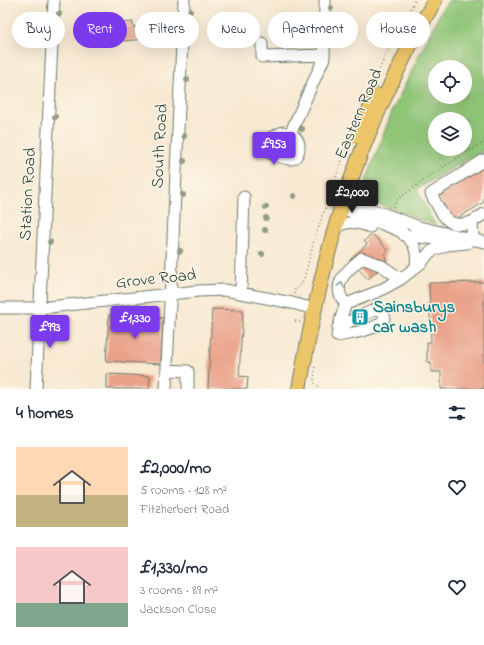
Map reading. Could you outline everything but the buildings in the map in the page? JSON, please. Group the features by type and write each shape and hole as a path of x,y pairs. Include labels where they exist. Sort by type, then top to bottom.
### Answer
{"main road":[{"name":"Eastern Road","path":"299,389 310,308 321,244 351,154 370,107 424,0"},
{"name":"Eastern Road","path":"289,389 310,308 334,231 335,201 364,147 385,97 416,34 436,0"}],"street":[{"name":"Station Road","path":"36,389 54,0"},
{"name":"South Road","path":"166,389 184,0"},
{"path":"290,134 324,58 325,0"},
{"path":"262,43 262,57 324,55"},
{"path":"484,160 431,194 442,214 450,222 456,225 472,222 484,214"},
{"path":"241,293 244,197"},
{"path":"335,201 388,216 419,227 476,241"},
{"path":"335,201 408,236 416,250 416,266"},
{"path":"334,231 340,225 353,222 392,234 424,238 476,241"},
{"path":"472,222 476,241"},
{"path":"419,227 426,247 424,258"},
{"path":"337,332 341,314 346,304 379,291 401,279 421,263 430,252 440,247 476,241"},
{"path":"346,304 340,297 339,286 345,273 362,258 382,266 401,279"},
{"name":"Grove Road","path":"0,308 40,308 198,291 225,290 310,308"},
{"path":"167,370 188,371 188,389"}],"path":[{"path":"388,216 398,199 438,170 484,142"},
{"path":"295,289 300,286 304,278 314,241 335,201 335,180"},
{"path":"316,364 314,382 318,386 318,389"}],"green space":[{"path":"449,0 484,0 484,150 417,189 435,225 373,202 366,181 392,111 423,48 430,48 430,33 442,9"}],"place":[{"name":"Sainsburys car wash","path":"360,317"}]}
